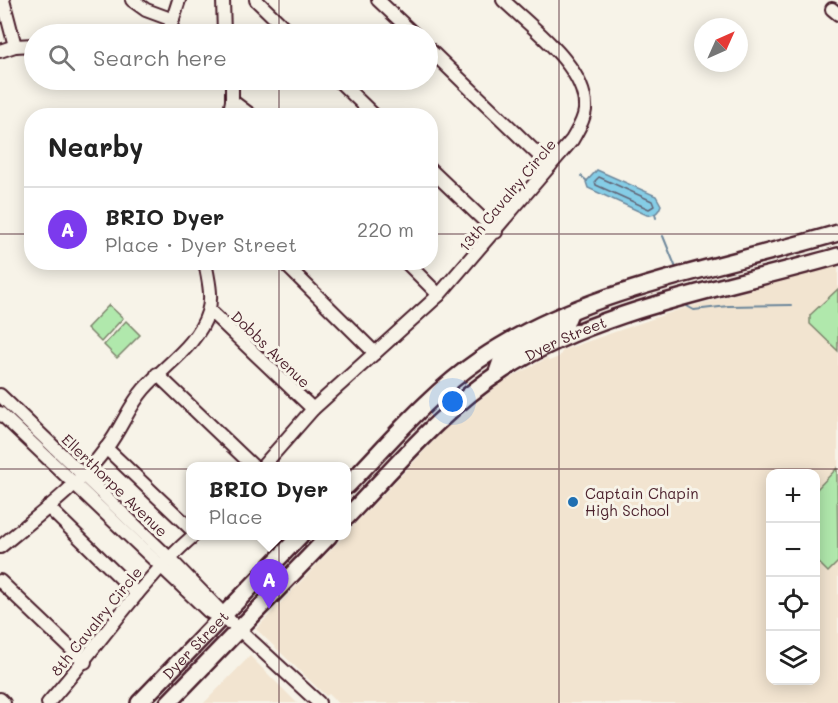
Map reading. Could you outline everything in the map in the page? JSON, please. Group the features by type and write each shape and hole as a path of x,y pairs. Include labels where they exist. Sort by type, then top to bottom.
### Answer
{"main road":[{"name":"Dyer Street","path":"351,482 453,379 502,345 569,311 658,283 838,233"},
{"path":"820,239 832,257"},
{"name":"Dyer Street","path":"351,513 436,424 496,375 532,353 593,326 832,257"},
{"path":"496,375 502,358 566,323 571,316 569,311"},
{"name":"Dyer Street","path":"168,703 229,621 297,540"},
{"name":"Dyer Street","path":"139,703 229,621 324,540"}],"street":[{"path":"3,0 15,46"},
{"path":"132,0 146,10 173,20"},
{"path":"172,24 179,0"},
{"path":"223,0 224,24"},
{"path":"256,0 281,24"},
{"path":"378,0 403,24"},
{"name":"13th Cavalry Circle","path":"267,462 313,409 439,295 496,232 572,140 580,125 585,110 576,73 503,0"},
{"path":"0,51 24,46"},
{"path":"438,58 550,166"},
{"path":"231,108 232,90"},
{"path":"348,90 367,108"},
{"path":"232,101 241,108"},
{"path":"438,177 496,232"},
{"path":"0,547 78,479 106,448 141,392 185,348 209,310 207,270"},
{"path":"291,270 375,353"},
{"path":"414,270 439,295"},
{"name":"Dobbs Avenue","path":"209,310 313,409"},
{"path":"157,374 248,462"},
{"name":"Ellerthorpe Avenue","path":"0,395 8,415 319,703"},
{"path":"0,432 8,415"},
{"path":"106,448 186,524"},
{"path":"48,507 137,594"},
{"path":"164,561 188,540"},
{"name":"8th Cavalry Circle","path":"48,703 85,662 164,561"},
{"path":"0,581 85,662"},
{"path":"0,699 4,703"}],"shaded area":[{"name":"Captain Chapin High School","path":"838,265 838,703 338,703 329,694 326,696 256,629 340,540 351,540 351,528 446,428 501,383 547,358 549,361 559,357 563,350 675,311"},
{"path":"250,656 297,703 204,703"}],"green space":[{"path":"838,289 838,351 810,324 810,315"},
{"path":"109,305 123,318 101,342 87,328"},
{"path":"126,321 140,335 117,358 104,345"},
{"path":"837,468 838,562 828,572 820,564 820,486"}],"water":[{"path":"597,170 656,196 661,205 659,210 647,215 588,188 586,182"}],"waterway":[{"path":"581,176 587,181"},
{"path":"655,214 656,218"},
{"path":"663,236 676,268"},
{"path":"685,305 694,310 728,306 791,305"}],"place":[{"name":"Captain Chapin High School","path":"573,502"},
{"name":"BRIO Dyer","path":"269,609"}]}
